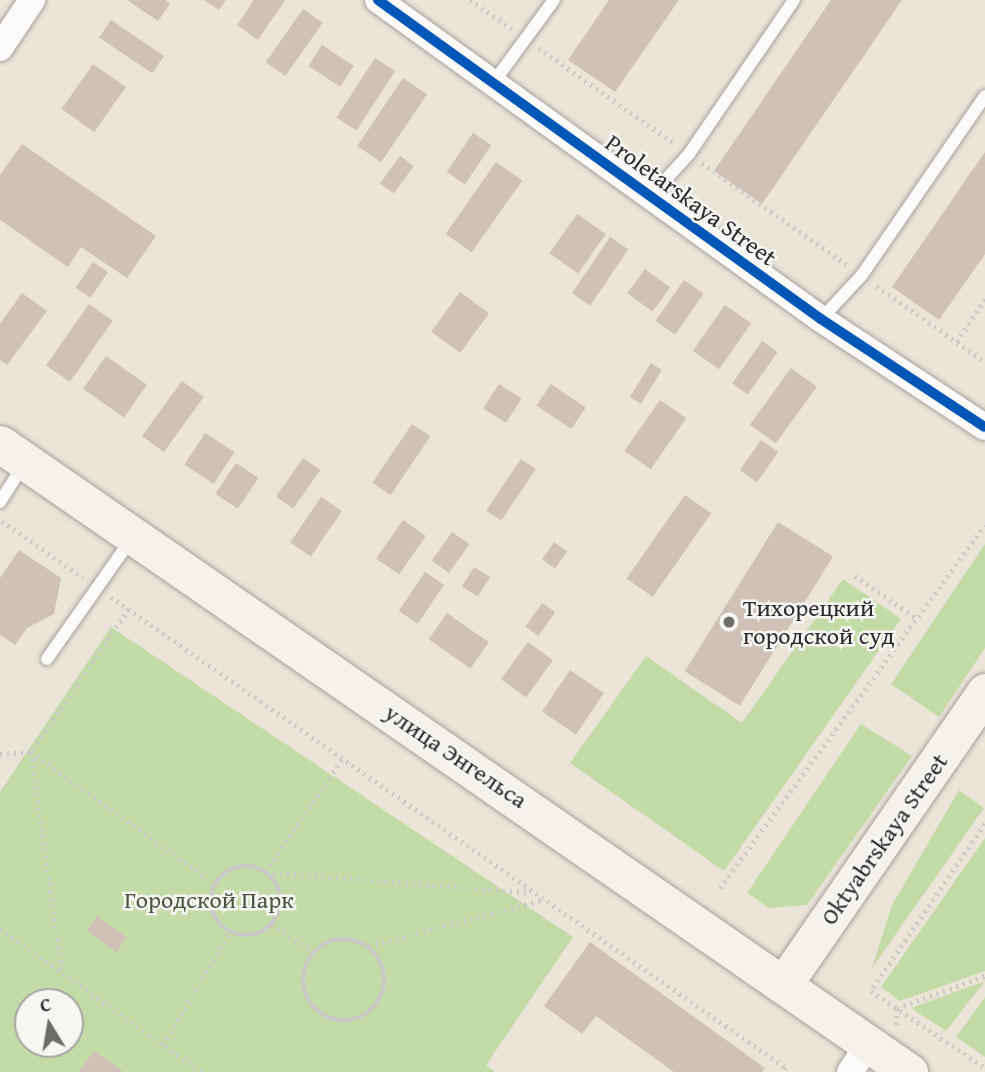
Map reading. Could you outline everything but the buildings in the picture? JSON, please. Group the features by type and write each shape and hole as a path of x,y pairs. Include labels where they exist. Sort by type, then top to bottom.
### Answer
{"main road":[{"name":"улица Энгельса","path":"13,453 783,985 860,1058 909,1072"},
{"name":"Oktyabrskaya Street","path":"783,985 985,692"}],"street":[{"path":"0,48 32,0"},
{"name":"Proletarskaya Street","path":"378,0 821,319 985,426"}],"lane":[{"path":"493,83 554,0"},
{"path":"650,197 689,154 794,0"},
{"path":"821,319 862,275 985,96"},
{"path":"0,502 13,453"},
{"path":"47,659 100,590 134,535"}],"path":[{"path":"470,0 985,362"},
{"path":"957,342 985,298"},
{"path":"0,520 786,1068 783,1072"},
{"path":"720,888 985,525"},
{"path":"855,576 916,618"},
{"path":"62,971 31,752 128,609"},
{"path":"0,754 31,752 216,885"},
{"path":"266,872 342,760"},
{"path":"985,824 871,991 985,1068"},
{"path":"266,872 281,898 272,924 253,935 230,932 213,911 216,885 240,867 266,872 533,893"},
{"path":"368,947 384,969 383,993 369,1012 347,1020 324,1015 308,998 305,970 314,953 338,940 368,947 542,900"},
{"path":"272,924 314,953"},
{"path":"0,929 201,1072"},
{"path":"163,1046 230,932"},
{"path":"897,1008 985,976"}],"green space":[{"path":"985,544 985,648 939,717 891,684"},
{"path":"843,579 901,619 724,871 570,763 646,656 742,723"},
{"name":"Городской Парк","path":"111,627 573,937 486,1065 495,1072 0,1072 0,792"},
{"path":"861,724 912,756 807,905 769,908 747,893"},
{"path":"959,790 984,808 872,968 892,905"},
{"path":"985,838 985,971 900,1001 881,987"},
{"path":"985,981 946,1031 911,1008"},
{"path":"985,997 985,1057 956,1037"}],"cycle path":[{"path":"378,0 821,319 985,427"}],"place":[{"name":"Тихорецкий городской суд","path":"729,622"}]}
